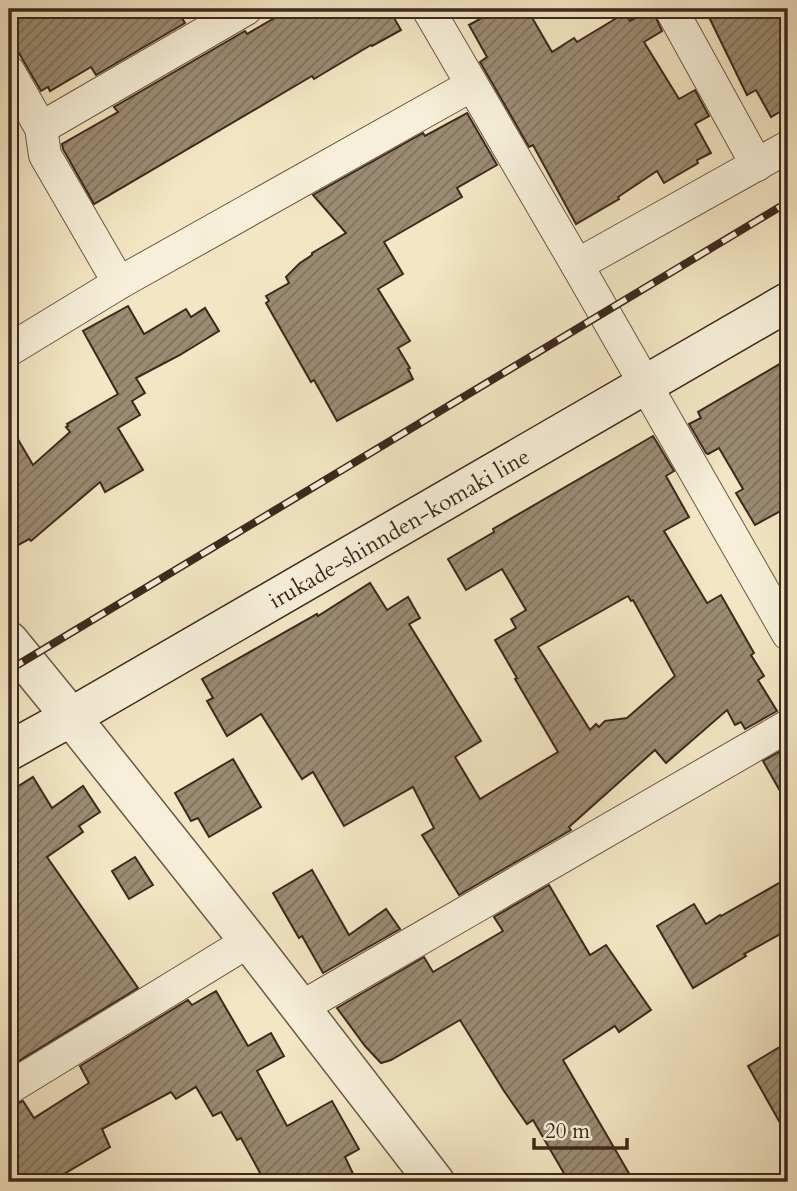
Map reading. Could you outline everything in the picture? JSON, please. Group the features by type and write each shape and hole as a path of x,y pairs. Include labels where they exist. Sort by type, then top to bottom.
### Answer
{"main road":[{"name":"irukade-shinnden-komaki line","path":"9,751 788,302"},
{"path":"9,641 249,941 435,1182"}],"street":[{"path":"41,128 206,19 246,9"},
{"path":"428,9 788,635"},
{"path":"671,9 757,165"},
{"path":"9,72 41,128 45,155 119,283"},
{"path":"9,349 119,283 472,85"},
{"path":"577,265 788,147"},
{"path":"300,1008 788,726"},
{"path":"9,1088 249,941"}],"building":[{"path":"9,9 176,9 185,23 96,75 91,67 50,91 48,87 41,91 9,36"},
{"path":"290,9 389,9 401,30 314,79 312,76 94,204 62,144 118,112 114,107 245,31 247,34"},
{"path":"474,9 527,9 552,52 574,38 577,42 625,13 630,21 652,9 662,31 644,42 679,99 695,90 709,116 695,124 711,153 664,183 657,171 618,197 619,199 576,224 533,145 529,147 480,62 487,57 469,25 480,19"},
{"path":"705,9 788,9 788,107 771,117 756,90 747,95"},
{"path":"467,113 497,165 457,188 462,197 384,242 403,274 378,289 410,341 398,348 413,379 337,421 314,380 311,382 266,303 269,301 266,296 289,283 286,277 312,253 346,233 313,195 423,133 425,136"},
{"path":"128,306 144,334 186,309 191,317 205,308 219,331 136,378 145,393 132,401 140,415 118,428 143,470 105,492 100,482 31,541 29,539 9,550 9,424 33,465 70,432 67,424 118,394 83,331"},
{"path":"788,359 788,507 755,525 736,493 743,489 719,448 706,453 689,424 701,418 698,412"},
{"path":"653,436 674,471 666,476 689,517 664,531 707,603 721,595 754,653 751,655 764,676 758,680 777,711 745,729 741,722 735,725 727,710 666,763 655,750 569,827 571,830 459,895 422,835 434,828 413,787 344,826 313,772 302,779 261,714 227,736 207,701 213,698 202,679 317,614 318,616 370,583 387,610 408,597 420,618 409,624 481,741 455,757 480,799 558,752 495,640 516,628 511,619 526,610 502,569 466,590 448,559 494,532 493,529","holes":["628,596 633,600 675,676 627,718 605,721 590,730 538,647"]},
{"path":"788,747 788,805 763,761"},
{"path":"233,759 261,807 209,837 198,818 191,821 175,793"},
{"path":"33,777 52,808 83,786 100,812 79,826 83,832 47,857 138,988 9,1067 9,792"},
{"path":"135,857 153,885 129,899 112,871"},
{"path":"312,870 349,935 386,909 400,929 323,973 273,893"},
{"path":"788,878 788,930 744,954 746,956 693,988 657,926 694,904 706,924"},
{"path":"549,885 590,955 606,945 651,1010 619,1032 615,1026 563,1060 634,1182 569,1182 533,1120 527,1124 460,1020 391,1060 381,1063 337,1008 424,957 433,972 503,931 494,917"},
{"path":"216,991 248,1046 271,1033 284,1056 257,1071 287,1126 332,1101 359,1149 345,1157 357,1182 265,1182 241,1138 237,1140 221,1112 213,1116 196,1087 176,1099 171,1092 102,1129 110,1147 50,1182 9,1182 9,1106 23,1101 34,1118 89,1083 80,1066 188,1000 192,1005"},
{"path":"788,1042 788,1137 748,1066"}],"railway":[{"path":"9,670 788,202"}]}
